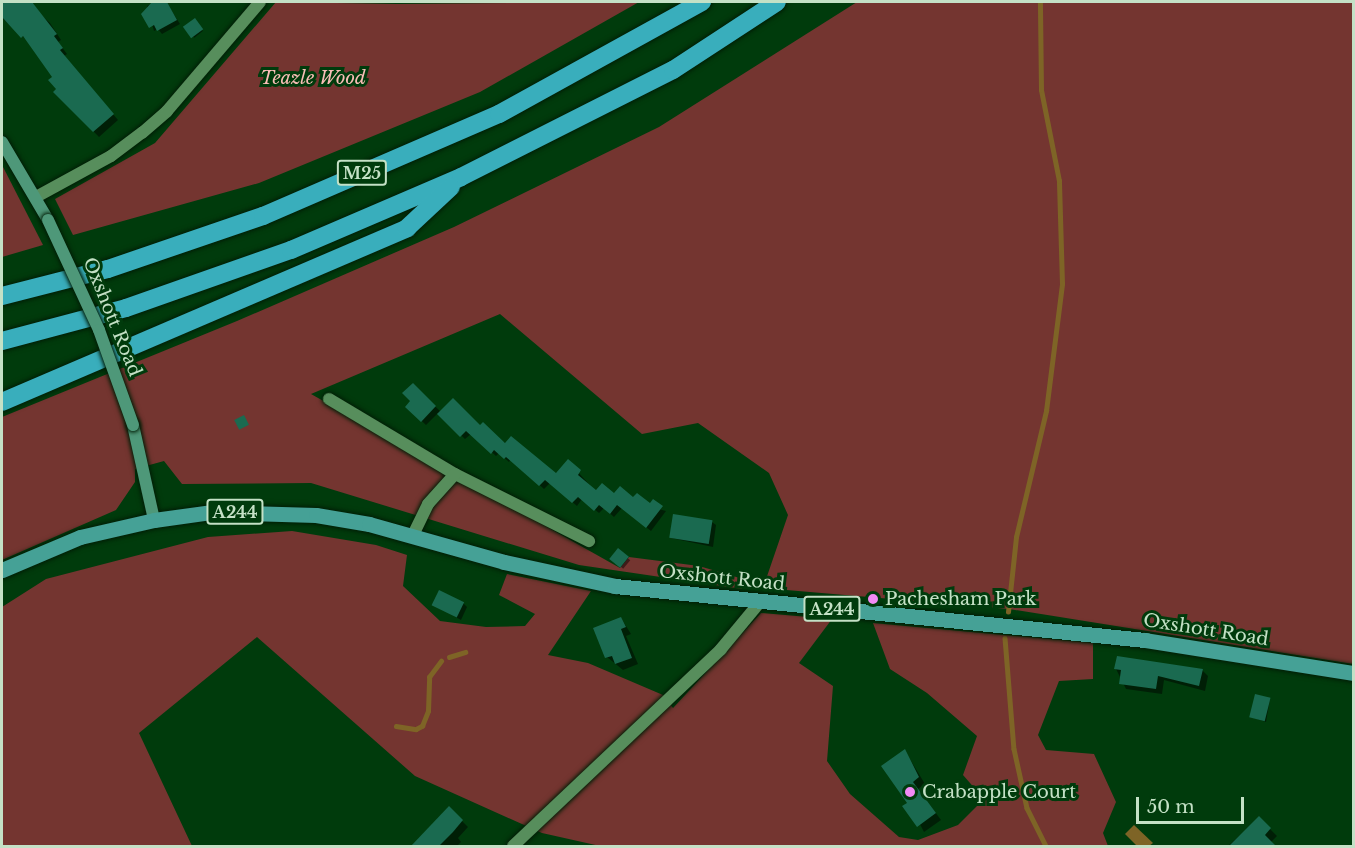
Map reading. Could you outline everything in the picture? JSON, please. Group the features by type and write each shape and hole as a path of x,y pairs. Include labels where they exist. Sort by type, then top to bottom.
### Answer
{"highway":[{"name":"M25","path":"2,296 108,269 263,216 499,114 702,2"},
{"name":"M25","path":"2,341 126,308 291,250 461,177 673,70 777,2"},
{"name":"M25","path":"2,402 407,228 461,177"}],"main road":[{"name":"Oxshott Road","path":"2,142 48,220 94,319 133,425 154,520"},
{"name":"Oxshott Road","path":"2,570 81,537 154,520 212,512 316,515 413,535 578,579 760,602 1145,640 1353,673"}],"street":[{"path":"36,197 111,156 142,133 166,111 260,2"},
{"path":"329,399 455,474 589,541"},
{"path":"413,535 428,504 455,474"},
{"path":"513,846 721,649 760,602"}],"green space":[{"name":"Teazle Wood","path":"276,2 397,4 639,2 480,92 259,183 73,235 55,199 155,143"},
{"path":"857,2 1353,2 1353,664 1009,609 763,588 788,515 769,473 698,423 642,434 500,314 311,394 620,568 629,557 699,566 743,579 742,589 579,565 311,483 182,484 164,461 135,469 135,482 116,510 2,560 2,417 237,321 454,227 659,127"},
{"path":"2,165 43,245 2,257"},
{"path":"292,531 376,545 407,555 403,586 440,621 486,627 525,626 535,614 499,595 507,574 591,591 548,655 588,663 663,695 673,708 761,613 832,619 799,663 833,686 827,761 850,794 899,837 918,840 958,825 984,799 963,775 977,736 927,693 890,669 873,623 1093,643 1093,679 1059,681 1038,735 1046,750 1094,754 1116,802 1103,833 1108,846 600,846 542,833 415,776 257,637 139,733 192,846 2,846 2,607 46,579 208,537"}],"shaded area":[{"path":"1134,825 1153,843 1149,846 1137,846 1125,834"}],"building":[{"path":"2,2 32,2 57,34 54,36 63,48 60,50 114,114 93,132 53,92 56,89 48,80 52,77 23,36 21,38 2,17"},
{"path":"152,2 167,2 177,20 157,31 154,25 149,28 141,14"},
{"path":"195,18 203,29 191,38 183,27"},
{"path":"413,383 436,406 421,422 405,407 410,401 402,393"},
{"path":"453,398 480,425 483,422 505,443 511,436 556,473 568,459 581,470 578,475 596,490 602,483 614,493 620,486 633,497 637,493 650,503 653,499 663,506 646,528 617,505 610,514 599,505 594,511 578,497 572,503 545,480 539,486 506,457 504,459 494,450 491,454 466,431 460,437 437,414"},
{"path":"244,415 249,425 239,430 234,420"},
{"path":"673,514 713,520 709,544 669,538"},
{"path":"618,548 629,557 620,568 609,559"},
{"path":"439,590 464,602 457,618 432,605"},
{"path":"621,617 626,627 621,629 632,658 615,664 612,656 605,658 593,628"},
{"path":"1117,656 1203,669 1199,686 1158,676 1156,689 1119,684 1121,670 1114,669"},
{"path":"1255,694 1271,698 1265,721 1249,717"},
{"name":"Crabapple Court","path":"905,749 919,777 913,782 936,813 917,827 902,806 907,803 881,766"},
{"path":"449,806 463,820 453,832 439,846 411,846"},
{"path":"1259,816 1271,828 1265,835 1276,846 1229,846"}],"waterway":[{"path":"1008,612 1016,537 1046,411 1062,284 1059,181 1041,90 1040,2"},
{"path":"1005,638 1014,749 1027,808 1046,846"},
{"path":"449,657 465,652"},
{"path":"396,726 416,729 422,726 428,711 429,677 441,661"}],"place":[{"name":"Pachesham Park","path":"873,599"},
{"name":"Crabapple Court","path":"910,792"}]}
